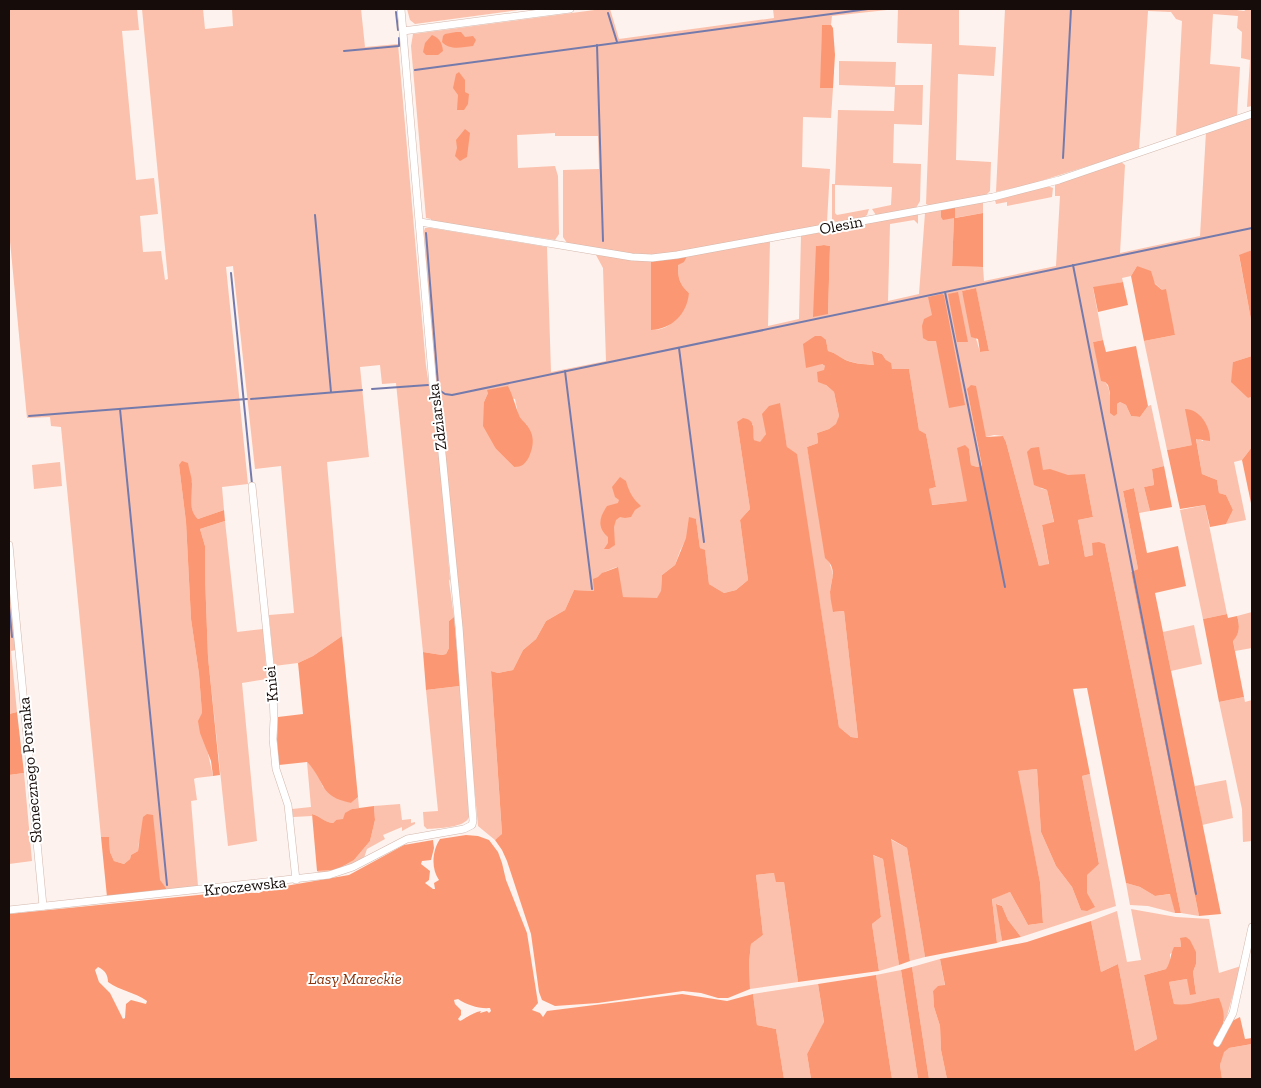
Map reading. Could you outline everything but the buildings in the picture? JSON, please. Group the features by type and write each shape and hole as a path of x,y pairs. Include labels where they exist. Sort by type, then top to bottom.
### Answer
{"street":[{"name":"Zdziarska","path":"401,9 433,386 438,413 460,637 474,812 472,824"},
{"path":"403,31 570,9"},
{"name":"Olesin","path":"420,222 632,257 652,258 678,255 993,197 1059,180 1252,114"},
{"name":"Kniei","path":"252,486 272,689 273,739 278,775 288,804 296,880"},
{"name":"Słonecznego Poranka","path":"9,545 43,906"},
{"name":"Kroczewska","path":"9,910 296,880 341,872 412,837 464,829 472,824"},
{"path":"1217,1044 1232,1013 1252,927"}],"shaded area":[{"path":"9,9 137,9 139,30 122,31 136,180 154,178 158,214 140,216 143,252 161,251 165,280 168,279 142,9 203,9 205,29 233,26 232,9 361,9 365,47 398,44 426,366 436,420 449,581 454,617 449,621 449,648 446,654 442,655 423,652 396,383 382,384 380,365 360,367 369,457 327,462 342,636 313,656 298,663 274,666 269,615 294,613 281,466 255,469 233,266 226,267 248,484 222,487 224,510 198,519 191,507 192,482 179,465 186,522 191,619 207,749 213,776 194,779 197,800 191,801 197,888 167,893 166,888 161,883 139,842 138,851 131,855 130,859 124,864 114,861 110,852 109,837 101,837 61,427 51,426 50,417 27,418 9,231"},
{"path":"407,9 526,9 415,24 410,20"},
{"path":"610,9 619,39 774,18 773,9 896,9 832,16 831,25 822,26 821,88 833,88 831,118 803,117 802,167 830,169 827,222 822,227 644,256 567,243 563,237 563,170 599,169 598,136 555,136 555,133 517,135 518,168 555,166 558,176 559,234 555,240 431,221 431,219 426,218 411,46 413,34"},
{"path":"898,9 959,9 959,45 996,47 994,76 958,74 956,160 991,162 990,191 986,195 930,206 926,204 932,44 897,43"},
{"path":"1005,9 1229,9 1244,11 1252,9 1252,106 1247,107 1250,60 1241,58 1242,32 1237,28 1238,16 1213,14 1210,64 1240,67 1237,116 1180,136 1176,135 1182,21 1176,19 1171,12 1148,11 1139,150 1031,184 996,192"},
{"path":"839,61 896,62 895,85 923,85 922,125 894,124 893,163 921,164 920,201 916,208 876,215 872,209 891,205 892,187 835,185 835,213 837,215 869,209 867,215 863,218 832,222 832,184 835,184 838,110 894,111 895,87 839,85"},
{"path":"1252,117 1252,250 1239,256 1252,325 1252,356 1233,362 1248,398 1252,397 1252,447 1242,460 1234,462 1246,520 1226,524 1233,510 1226,495 1219,493 1217,480 1202,474 1196,438 1203,441 1201,417 1192,445 1167,450 1144,341 1175,335 1162,290 1137,266 1131,276 1122,278 1123,282 1093,288 1103,340 1093,342 1105,382 1109,389 1110,413 1120,402 1126,405 1131,416 1140,417 1148,406 1151,405 1164,466 1152,469 1154,485 1144,487 1150,511 1139,513 1134,488 1123,491 1138,569 1131,572 1199,916 1181,913 1105,544 1093,555 1085,557 1078,520 1093,517 1085,474 1040,488 1047,490 1054,523 1042,525 1049,565 1039,566 1006,442 1003,436 994,435 986,437 967,389 982,466 971,465 969,449 967,501 931,505 929,489 936,487 926,434 919,430 909,369 892,369 882,354 873,351 875,365 850,361 828,351 826,340 822,364 825,366 826,385 834,392 839,416 837,424 817,433 818,443 807,447 831,567 830,596 834,612 844,611 858,738 851,737 839,727 820,605 779,403 766,426 766,434 760,443 754,440 753,424 737,422 750,509 740,520 748,580 736,590 724,593 709,584 705,551 700,548 696,519 675,565 662,575 661,592 657,599 622,597 617,567 607,571 601,574 597,580 594,591 574,590 565,610 546,621 536,639 523,650 513,670 498,673 491,671 502,835 495,840 478,826 436,387 425,228 547,247 551,372 606,361 603,268 596,255 651,260 651,330 666,327 676,319 689,293 683,287 678,273 678,264 687,256 770,241 768,326 799,319 801,236 918,214 918,224 914,220 890,224 888,301 919,294 925,213 941,210 941,217 954,218 952,266 983,267 984,281 1056,266 1060,196 1055,196 1055,185 1057,182 1121,162 1125,165 1120,253 1200,236 1206,132","holes":["816,246 830,246 828,314","976,288 989,351 980,352 962,291","488,393 515,399 519,418 527,425 514,467 496,449 484,402"]},
{"path":"1047,186 1053,188 1052,197 1007,206 1007,202 996,204 995,200"},
{"path":"983,201 983,213 954,218 955,207"},
{"path":"60,462 62,486 34,489 32,465"},
{"path":"1205,505 1227,614 1203,619 1180,510"},
{"path":"225,521 237,632 263,629 267,679 242,683 257,841 228,846 208,657 205,546 200,529"},
{"path":"9,576 16,650 11,651 17,712 9,714"},
{"path":"1252,612 1252,648 1235,651 1233,640 1239,629 1237,616"},
{"path":"1194,625 1202,664 1171,671 1163,632"},
{"path":"460,686 469,817 466,821 457,825 427,829 424,826 423,812 438,811 426,690"},
{"path":"1244,697 1245,702 1252,700 1252,841 1243,842 1242,809 1219,702"},
{"path":"307,762 317,773 323,787 351,803 358,797 359,808 352,809 343,820 336,820 333,823 312,814 312,816 293,817 292,809 311,807"},
{"path":"1037,769 1041,832 1056,866 1072,887 1081,910 1087,893 1087,874 1099,864 1082,776 1090,774 1116,906 1021,937 1008,920 1002,906 997,904 1002,941 997,943 992,898 1010,892 1028,925 1043,923 1040,882 1017,771"},
{"path":"24,773 32,861 9,864 9,775"},
{"path":"1226,780 1233,818 1202,825 1195,786"},
{"path":"400,804 402,820 411,819 411,823 415,822 415,824 402,831 402,827 383,835 385,839 367,849 364,858 345,868 320,874 317,871 336,870 354,860 370,841 375,820 374,806"},
{"path":"890,839 907,848 925,957 910,961"},
{"path":"872,855 883,859 899,965 879,971 872,924 881,917"},
{"path":"774,873 784,882 798,982 750,989 749,962 751,944 763,935 756,875"},
{"path":"1126,883 1140,887 1155,896 1171,894 1175,913 1148,906 1130,905"},
{"path":"1131,909 1176,917 1209,919 1219,973 1241,966 1225,1023 1206,1000 1188,1006 1174,1004 1169,982 1187,979 1196,993 1193,972 1196,964 1180,939 1181,947 1170,954 1170,963 1166,969 1144,975 1157,1039 1135,1051 1118,964 1101,972 1091,921 1117,911 1127,962 1141,960"},
{"path":"940,959 945,986 933,991 934,1007 940,1026 941,1050 947,1079 929,1079 912,967"},
{"path":"901,970 918,1079 892,1079 876,975"},
{"path":"818,984 824,1023 807,1054 811,1079 784,1079 776,1029 757,1025 753,994"},
{"path":"1252,1044 1252,1079 1222,1079 1220,1065 1223,1051 1229,1048"}],"green space":[{"path":"822,25 831,25 833,28 835,55 833,88 820,88"},
{"path":"461,32 465,37 473,36 476,40 473,46 449,47 442,42 445,34"},
{"path":"432,35 440,41 443,51 438,55 426,55 423,52 425,43"},
{"path":"459,72 465,80 465,92 469,94 468,104 464,110 457,110 458,95 453,88 456,74"},
{"path":"465,129 470,133 467,157 460,161 455,156 456,140"},
{"path":"955,207 955,218 983,213 983,267 952,266 954,218 943,220 941,210"},
{"path":"816,246 830,246 828,314 813,317"},
{"path":"1252,250 1252,325 1239,255"},
{"path":"687,256 684,262 678,265 680,280 683,287 689,293 685,308 677,319 666,327 651,330 651,260"},
{"path":"1137,266 1151,271 1155,284 1162,290 1166,289 1175,335 1144,341 1131,276"},
{"path":"1123,282 1128,305 1098,312 1093,287"},
{"path":"976,288 989,351 980,352 978,339 971,337 962,291"},
{"path":"958,292 968,342 957,342 948,294"},
{"path":"944,295 965,405 949,408 936,341 928,341 923,338 922,326 924,319 932,315 928,297"},
{"path":"815,336 821,336 826,340 828,351 846,360 874,365 872,351 882,354 891,363 892,369 909,369 919,430 926,434 936,487 929,489 932,505 967,501 957,448 965,445 969,449 971,465 982,466 967,389 971,385 976,386 986,437 1003,436 1006,442 1039,566 1049,564 1042,525 1054,522 1047,490 1034,485 1027,452 1031,448 1039,447 1043,470 1050,469 1068,475 1085,474 1093,517 1078,520 1085,557 1093,555 1092,543 1099,542 1105,544 1181,913 1175,913 1170,894 1155,896 1140,887 1126,883 1087,688 1073,689 1090,774 1082,776 1099,864 1087,875 1087,893 1095,907 1087,911 1081,910 1072,887 1056,866 1041,832 1037,769 1018,771 1040,882 1043,923 1028,925 1010,892 992,899 997,943 925,957 907,848 891,839 910,961 899,965 883,859 873,855 881,917 872,924 879,971 798,982 784,882 776,882 774,873 756,875 763,935 751,944 749,962 750,989 728,998 718,998 701,993 683,991 598,1003 555,1006 542,1000 539,992 531,934 507,861 495,840 502,834 491,671 498,673 513,670 523,650 536,639 546,621 565,610 574,590 594,591 593,579 602,573 618,567 623,597 657,598 661,591 662,575 675,565 686,538 689,517 696,519 700,548 705,550 709,584 724,593 736,590 748,580 740,520 750,509 737,422 743,418 750,421 753,426 754,440 760,442 766,434 762,414 769,406 780,403 787,447 797,454 839,727 851,737 858,738 844,611 833,612 830,592 833,570 825,558 807,447 818,443 817,433 829,429 836,424 839,416 834,392 826,385 818,382 817,372 824,370 825,366 822,364 806,368 803,344"},
{"path":"1103,340 1106,352 1136,346 1148,406 1140,417 1131,416 1126,405 1120,402 1117,404 1117,414 1114,416 1110,413 1110,393 1108,385 1101,381 1093,342"},
{"path":"1252,356 1252,397 1248,398 1231,382 1233,362"},
{"path":"508,386 520,416 529,428 533,440 529,457 523,465 517,467 514,467 496,449 483,426 484,402 488,393 487,390"},
{"path":"1185,409 1200,415 1209,430 1210,441 1196,439 1202,474 1217,480 1219,493 1226,495 1233,510 1226,524 1210,527 1205,505 1180,509 1167,450 1192,445"},
{"path":"1252,447 1252,508 1242,460"},
{"path":"182,461 188,463 192,481 192,507 198,519 224,510 225,521 200,529 205,546 208,657 220,775 213,776 211,761 200,733 198,721 202,713 199,674 191,619 186,522 179,465"},
{"path":"1164,466 1172,507 1150,511 1144,487 1154,485 1152,469"},
{"path":"620,477 626,481 628,489 641,506 635,510 631,517 620,517 616,520 614,527 615,545 609,549 604,549 608,543 608,537 602,530 600,522 607,506 618,503 619,500 615,497 612,487"},
{"path":"1134,488 1147,553 1178,546 1186,586 1155,593 1221,914 1199,916 1131,572 1138,569 1123,491"},
{"path":"1227,614 1228,618 1237,616 1238,620 1238,632 1233,641 1244,697 1219,702 1203,619"},
{"path":"454,617 460,686 426,690 423,652 446,654 449,648 449,621"},
{"path":"342,636 358,797 351,803 333,797 324,788 307,762 279,765 277,740 278,717 303,714 298,663 313,656"},
{"path":"17,712 24,773 9,775 9,714"},
{"path":"374,806 375,820 370,841 354,860 336,870 317,871 312,814 333,823 336,820 343,819 345,813 352,809"},
{"path":"147,814 153,815 160,880 167,893 107,897 101,837 109,837 110,852 114,861 124,864 130,859 131,855 138,851 143,817"},
{"name":"Lasy Mareckie","path":"466,835 478,836 489,840 498,852 506,880 527,933 538,1003 532,1010 540,1013 543,1017 547,1011 682,994 727,1001 753,994 757,1025 776,1029 784,1079 9,1079 9,914 228,892 259,893 268,889 349,875 404,845 433,840 434,848 431,860 422,861 421,864 430,871 429,880 425,883 435,889 434,883 439,880 436,876 434,865 435,849 440,839","holes":["98,967 106,973 108,982 117,988 142,998 147,1001 146,1004 131,1000 126,1004 125,1018 123,1019 110,993 99,982 95,970","458,999 473,1006 490,1008 491,1011 489,1013 487,1011 480,1013 481,1011 460,1021 458,1019 461,1015 461,1010 454,1000"]},
{"path":"996,904 1002,906 1008,920 1021,937 1002,941"},
{"path":"1091,921 1101,972 1118,964 1135,1051 1157,1039 1144,975 1166,969 1174,947 1181,947 1180,938 1186,937 1190,940 1196,952 1196,964 1193,972 1196,994 1190,995 1187,979 1169,982 1174,1004 1191,1004 1219,998 1224,1017 1220,1033 1214,1045 1221,1044 1232,1021 1240,1017 1245,1039 1252,1038 1252,1044 1229,1048 1224,1052 1220,1065 1222,1079 947,1079 941,1050 940,1026 934,1007 933,991 938,986 945,985 940,959 1027,942"},
{"path":"912,967 929,1079 918,1079 901,970"},
{"path":"876,975 892,1079 811,1079 807,1054 824,1022 818,984"}],"waterway":[{"path":"415,70 868,9"},
{"path":"1063,158 1071,9"},
{"path":"396,12 398,30"},
{"path":"608,13 617,42"},
{"path":"344,51 399,46 399,38"},
{"path":"597,45 603,241"},
{"path":"315,215 331,392"},
{"path":"426,233 438,384 439,390 445,394 452,395 1252,228"},
{"path":"1073,265 1196,894"},
{"path":"231,273 252,484"},
{"path":"945,292 1005,587"},
{"path":"679,348 704,542"},
{"path":"565,371 592,589"},
{"path":"372,389 428,385"},
{"path":"251,399 362,390"},
{"path":"29,416 247,399"},
{"path":"120,409 167,885"},
{"path":"9,606 12,637"}]}
